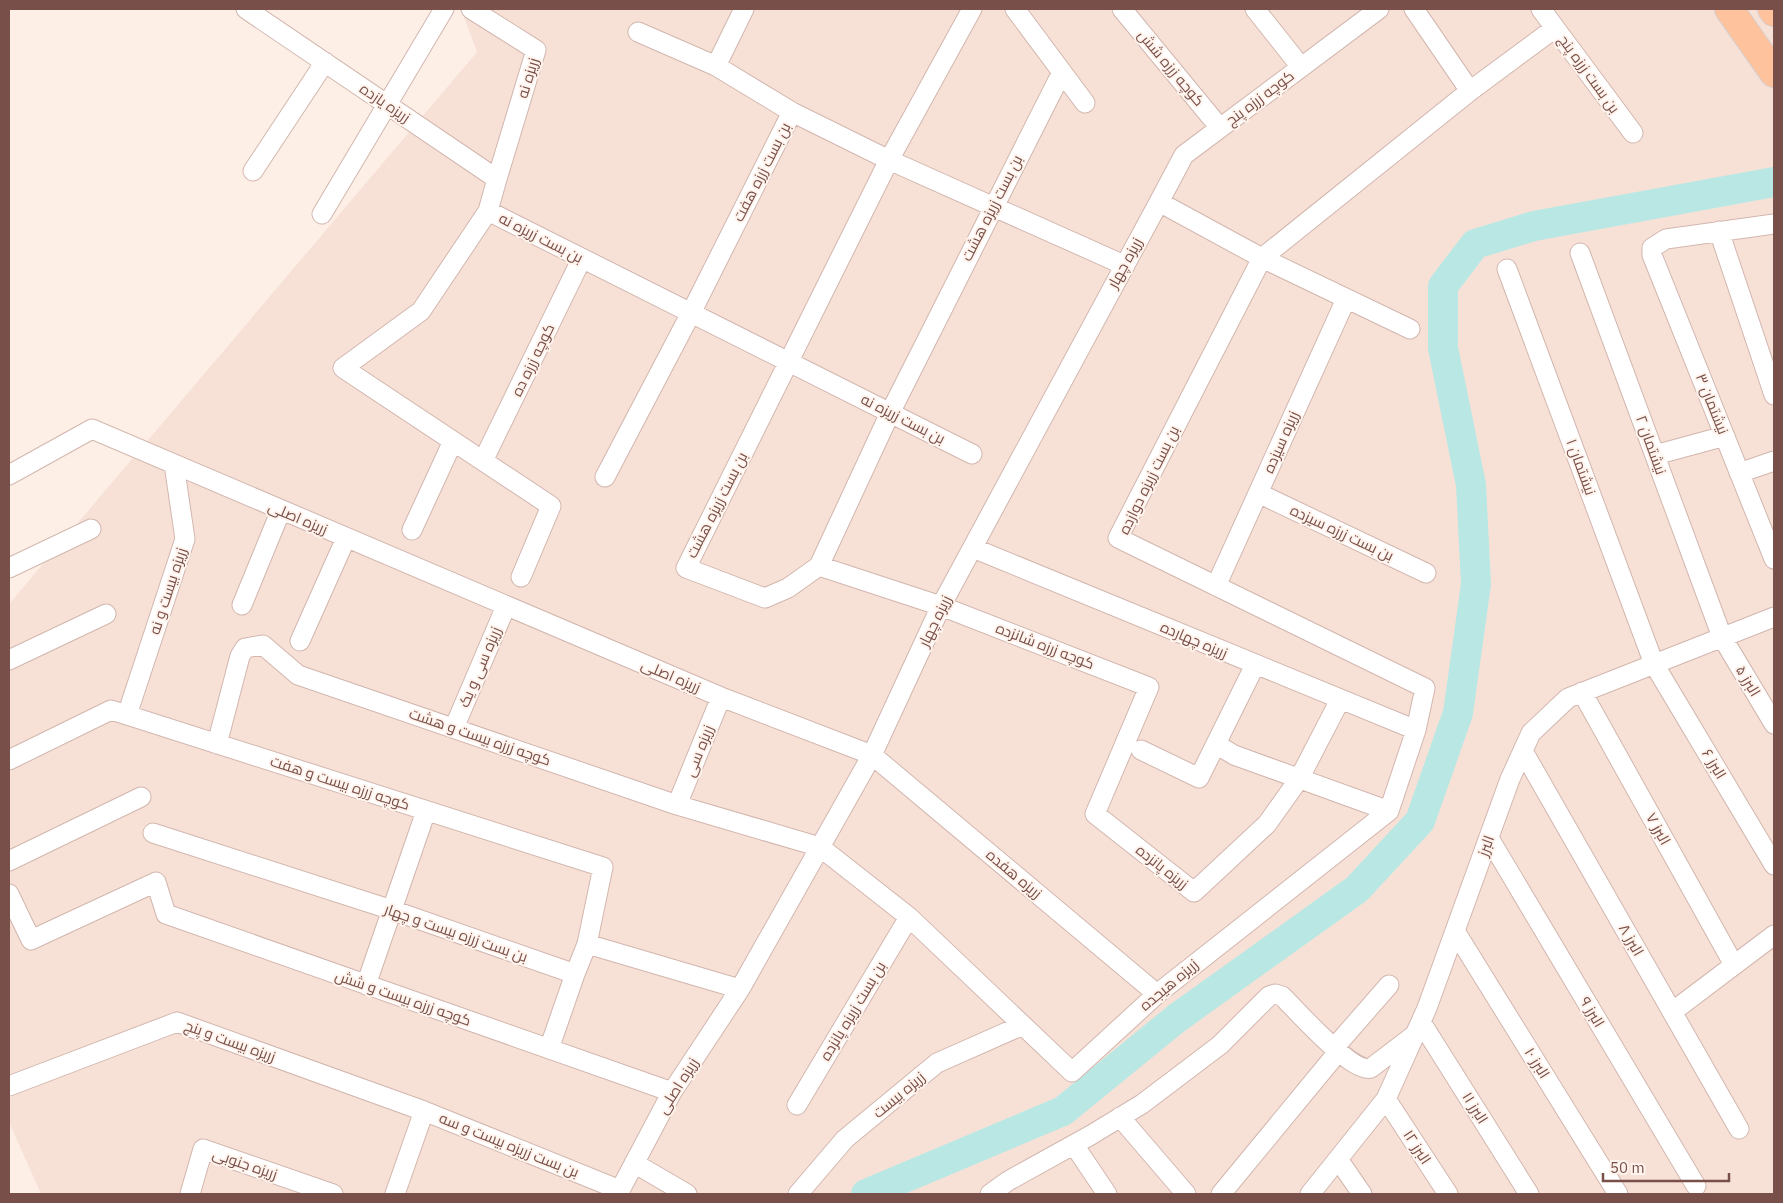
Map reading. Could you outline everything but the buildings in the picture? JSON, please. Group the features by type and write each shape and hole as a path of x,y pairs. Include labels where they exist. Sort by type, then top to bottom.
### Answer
{"main road":[{"path":"1728,9 1774,73"}],"street":[{"name":"زریزه یازده","path":"246,9 497,179"},
{"path":"322,214 444,9"},
{"name":"زریزه نه","path":"471,9 536,50 497,179"},
{"path":"716,66 744,9"},
{"name":"بن بست زریزه هشت","path":"972,9 889,160 686,568 765,598 788,588 819,566 890,413 992,207 1062,72"},
{"path":"1015,9 1085,103"},
{"name":"کوچه زرزه شش","path":"1122,9 1220,128"},
{"path":"1255,9 1301,67"},
{"name":"کوچه زرزه پنج","path":"1159,202 1184,155 1379,9"},
{"path":"1262,258 1470,91 1414,9"},
{"path":"1541,9 1555,28"},
{"name":"بن بست زرزه پنج","path":"1470,91 1555,28 1633,133"},
{"path":"638,32 716,66 792,112"},
{"path":"253,171 325,62"},
{"name":"بن بست زرزه هفت","path":"605,477 691,313 792,112 889,160 1124,265"},
{"path":"488,211 497,179"},
{"path":"1159,202 1262,258 1410,329"},
{"name":"زریزه چهار","path":"872,755 941,606 1159,202"},
{"name":"بن بست زریزه نه","path":"521,578 551,506 344,368 421,311 488,211 972,454"},
{"path":"1774,224 1719,231 1774,395"},
{"name":"نيشتمان ۳","path":"1719,231 1666,239 1652,248 1652,255 1774,559"},
{"name":"نيشتمان ۲","path":"1580,253 1722,637"},
{"name":"کوچه زرزه ده","path":"483,461 582,258"},
{"name":"بن بست زریزه دوازده","path":"1262,258 1118,538 1424,688 1416,730 1389,811"},
{"name":"نيشتمان ۱","path":"1507,269 1654,664"},
{"name":"زریزه سیزده","path":"1216,586 1346,298"},
{"name":"زریزه اصلی","path":"9,475 92,429 721,697 872,755 740,989 672,1092 619,1192"},
{"path":"1655,455 1725,436"},
{"path":"412,530 453,441"},
{"path":"1739,473 1774,461"},
{"name":"زریزه بیست و نه","path":"127,715 185,539 174,464"},
{"name":"بن بست زرزه سیزده","path":"1258,493 1426,573"},
{"path":"242,605 281,510"},
{"path":"9,568 91,529"},
{"path":"300,641 346,538"},
{"name":"زریزه چهارده","path":"974,548 1255,666 1416,730"},
{"name":"کوچه زرزه شانزده","path":"819,566 941,606 1149,687"},
{"name":"زریزه سی و یک","path":"454,728 506,606"},
{"path":"9,660 106,614"},
{"name":"البرز","path":"1310,1194 1386,1099 1418,1029 1489,838 1531,733 1568,698 1774,617"},
{"name":"البرز ۵","path":"1722,637 1774,724"},
{"name":"کوچه زرزه بیست و هشت","path":"217,744 240,656 246,648 254,645 263,645 298,675 677,805 820,847"},
{"name":"البرز ۶","path":"1654,664 1774,865"},
{"path":"1141,750 1199,778 1255,666"},
{"name":"زریزه پانزده","path":"1149,687 1095,814 1194,892 1267,824 1299,778 1340,700"},
{"name":"البرز ۷","path":"1582,692 1734,965"},
{"name":"زریزه سی","path":"677,805 721,697"},
{"name":"کوچه زرزه بیست و هفت","path":"9,760 111,710 127,715 603,867 587,944"},
{"path":"1216,744 1234,755 1389,811"},
{"name":"البرز ۸","path":"1523,751 1739,1129"},
{"name":"زریزه هفده","path":"872,755 1156,994"},
{"path":"9,861 141,797"},
{"path":"366,985 426,811"},
{"name":"زریزه هیجده","path":"820,847 909,916 1072,1072 1156,994 1389,811"},
{"name":"بن بست زرزه بیست و چهار","path":"153,833 392,910 575,974"},
{"name":"البرز ۹","path":"1489,838 1696,1186"},
{"name":"کوچه زرزه بیست و شش","path":"9,894 31,940 156,882 166,914 672,1092"},
{"name":"بن بست زریزه پانزده","path":"797,1105 909,916"},
{"name":"البرز ۱۰","path":"1455,931 1618,1194"},
{"path":"1672,1012 1774,935"},
{"path":"549,1049 587,944 740,989"},
{"path":"1221,1194 1389,984"},
{"path":"990,1194 1008,1181 1120,1117 1220,1045 1269,996 1276,994 1282,996 1336,1050 1359,1068 1366,1070 1372,1068 1418,1029"},
{"name":"زریزه بیست و پنج","path":"9,1086 177,1022 424,1111"},
{"name":"زریزه بیست","path":"798,1194 846,1139 937,1063 1023,1025"},
{"name":"البرز ۱۱","path":"1418,1029 1529,1194"},
{"name":"البرز ۱۲","path":"1386,1099 1448,1194"},
{"name":"بن بست زریزه بیست و سه","path":"395,1194 424,1111 619,1192"},
{"path":"1120,1117 1186,1194"},
{"path":"1074,1145 1107,1194"},
{"name":"زریزه جنوبی","path":"190,1194 202,1148 333,1194"},
{"path":"1338,1158 1362,1194"},
{"path":"634,1163 687,1194"}],"shaded area":[{"path":"461,9 1774,9 1774,1194 41,1194 9,1122 9,604 477,52"}],"waterway":[{"path":"866,1194 1063,1111 1177,1018 1357,889 1420,821 1458,713 1476,584 1471,485 1443,348 1443,286 1475,244 1534,226 1774,182"}]}
